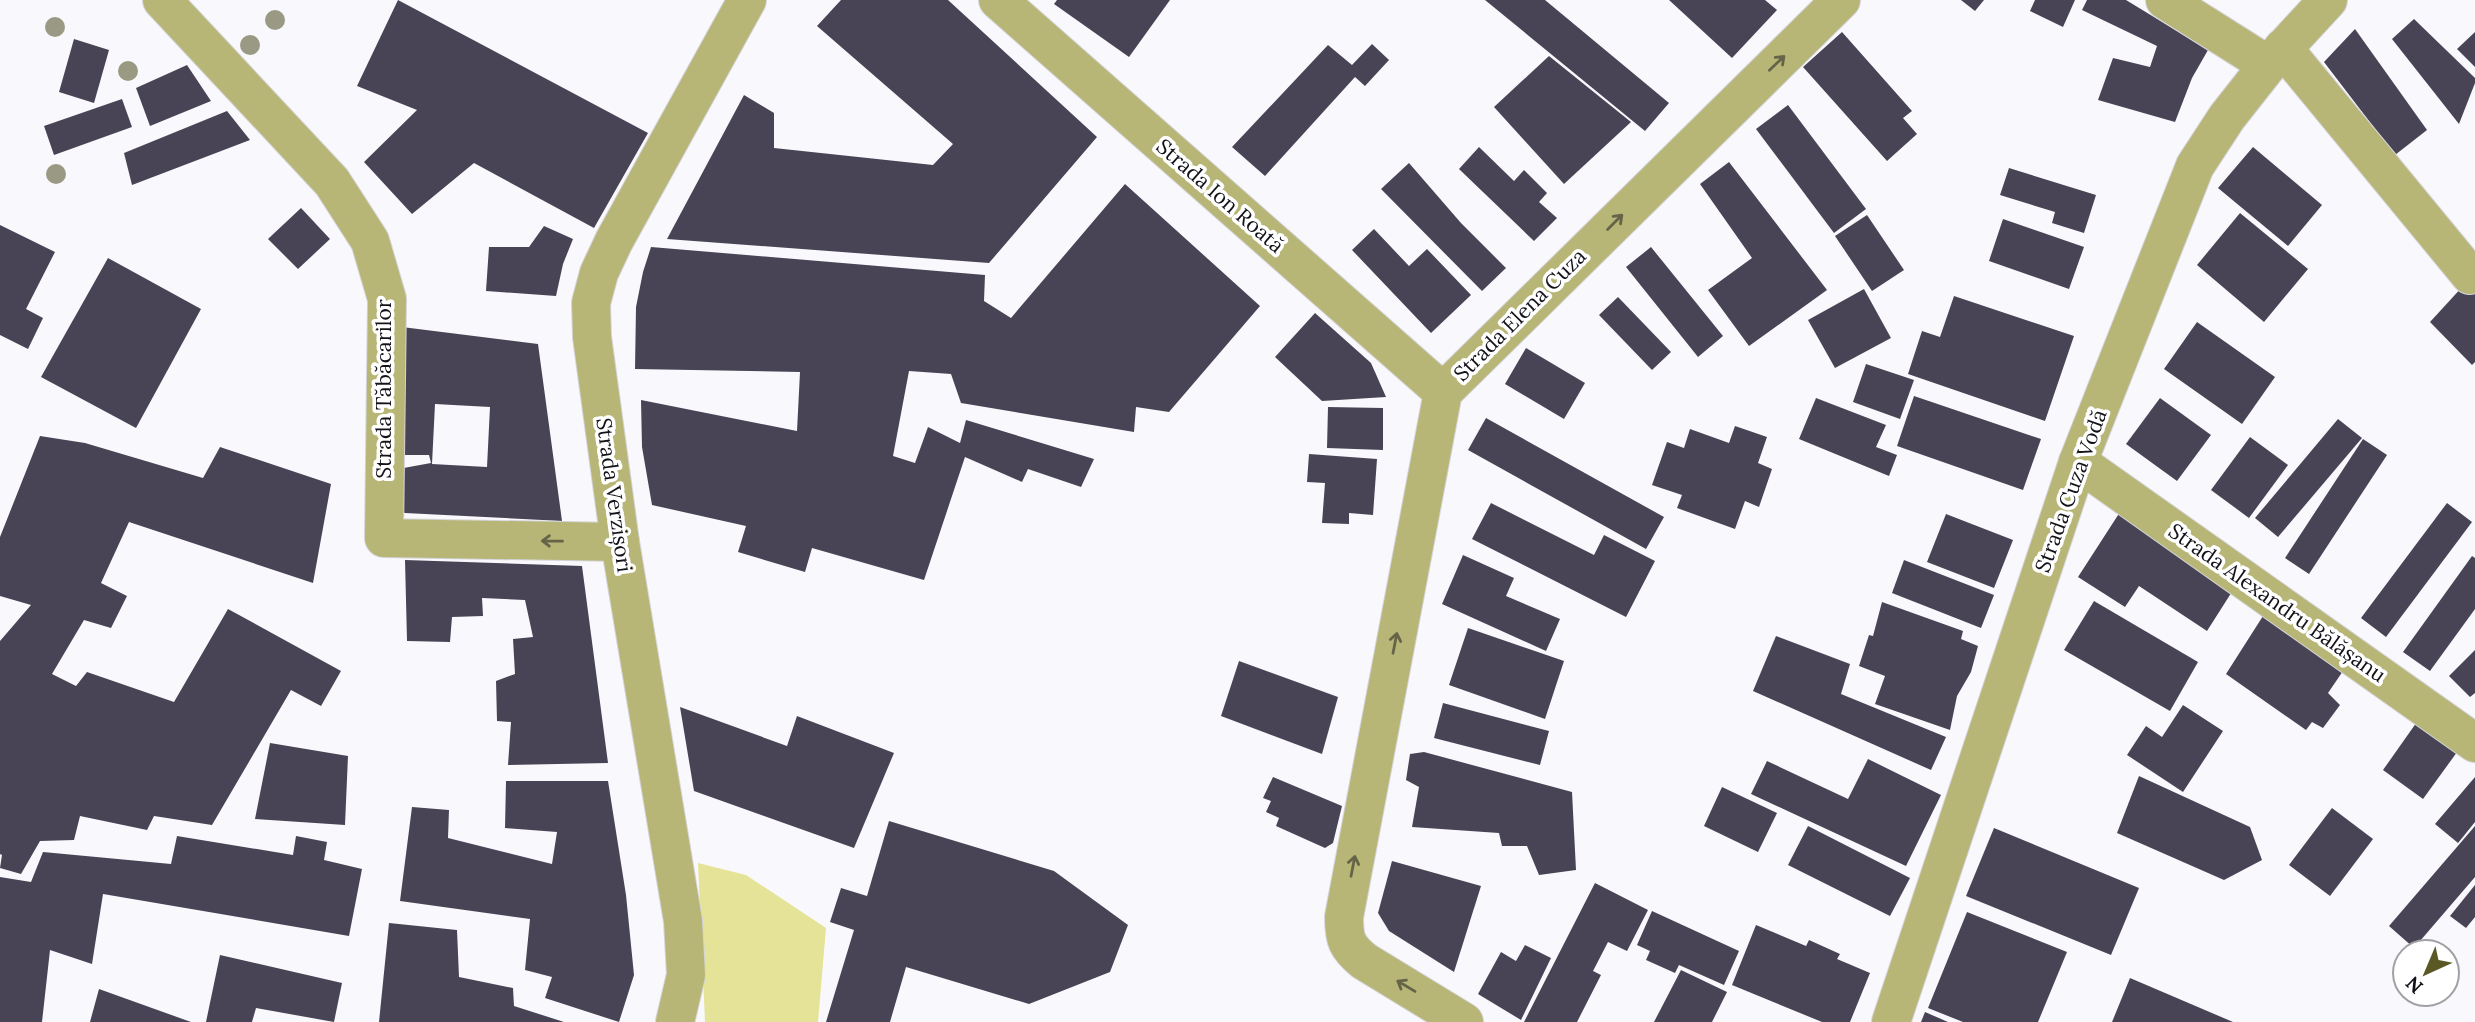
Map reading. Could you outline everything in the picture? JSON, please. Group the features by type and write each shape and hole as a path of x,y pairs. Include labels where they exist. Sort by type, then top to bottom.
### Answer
{"street":[{"name":"Strada Tăbăcarilor","path":"162,0 332,182 370,241 387,299 384,538 620,542"},
{"name":"Strada Verzișori","path":"675,1022 686,975 684,920 620,542 596,375 591,303 599,273 614,241 747,0"},
{"name":"Strada Ion Roată","path":"998,0 1443,392"},
{"name":"Strada Elena Cuza","path":"1464,1022 1350,950 1344,934 1343,917 1443,392 1841,0"},
{"path":"2165,0 2276,57 2470,275"},
{"name":"Strada Cuza Vodă","path":"1891,1022 2078,462 2195,166 2227,117 2276,57 2328,0"},
{"name":"Strada Alexandru Bălășanu","path":"2078,462 2475,743"}],"shaded area":[{"path":"698,863 746,875 826,928 818,1022 705,1022"}],"building":[{"path":"398,0 648,133 594,228 474,163 412,214 364,162 417,110 357,86"},
{"path":"841,0 948,0 1097,137 989,263 667,239 744,95 774,113 774,148 933,165 953,144 817,26"},
{"path":"1057,0 1170,0 1129,57 1054,4"},
{"path":"1485,0 1545,0 1669,103 1645,131"},
{"path":"1669,0 1765,0 1777,10 1732,58"},
{"path":"1961,0 1984,0 1975,11"},
{"path":"2035,0 2075,0 2063,27 2030,11"},
{"path":"2087,0 2126,0 2208,50 2192,78 2175,122 2098,100 2113,58 2150,67 2157,46 2082,10"},
{"path":"2414,19 2475,78 2459,124 2392,39"},
{"path":"2355,29 2427,130 2395,155 2324,62"},
{"path":"1842,32 1912,111 1903,118 1917,134 1887,161 1803,67"},
{"path":"2475,32 2475,67 2457,49"},
{"path":"74,39 109,50 94,103 59,92"},
{"path":"1372,44 1389,60 1365,86 1355,77 1265,176 1232,147 1328,45 1352,65"},
{"path":"1549,56 1631,122 1564,184 1494,107"},
{"path":"187,65 211,101 150,126 136,88"},
{"path":"122,99 132,127 54,155 44,126"},
{"path":"1788,105 1866,209 1834,233 1756,129"},
{"path":"227,111 250,140 132,185 124,153"},
{"path":"1479,147 1514,181 1524,170 1547,193 1539,202 1557,218 1534,241 1459,169"},
{"path":"2253,147 2322,205 2288,246 2218,188"},
{"path":"1729,162 1827,290 1749,346 1708,290 1752,258 1700,184"},
{"path":"1409,163 1461,223 1506,268 1482,291 1381,189"},
{"path":"2009,168 2096,195 2084,233 2052,223 2055,212 2000,195"},
{"path":"1125,184 1260,306 1169,412 1136,407 1134,432 961,403 951,374 909,371 893,456 915,463 928,427 960,443 966,420 1094,459 1081,487 1028,469 1022,482 965,457 924,580 812,548 805,572 738,552 746,526 652,505 642,447 641,400 797,431 800,372 635,369 636,307 651,247 985,275 984,301 1011,318"},
{"path":"301,208 330,239 298,269 268,239"},
{"path":"2240,213 2308,269 2264,322 2197,265"},
{"path":"1867,215 1904,270 1872,291 1835,236"},
{"path":"2003,219 2084,247 2069,289 1989,261"},
{"path":"0,225 55,252 26,309 43,318 28,349 0,335"},
{"path":"544,226 573,239 563,264 556,296 486,291 489,247 529,247"},
{"path":"1374,229 1409,266 1427,249 1471,295 1431,333 1352,250"},
{"path":"1651,247 1723,336 1698,357 1626,267"},
{"path":"108,258 201,309 136,428 41,377"},
{"path":"2475,273 2475,362 2472,365 2430,322"},
{"path":"1864,289 1891,338 1835,368 1808,320"},
{"path":"1954,296 2074,336 2045,421 1908,374 1922,331 1940,337"},
{"path":"1618,297 1671,352 1652,370 1599,315"},
{"path":"1315,313 1371,363 1386,397 1322,401 1275,357"},
{"path":"2197,322 2275,377 2242,424 2164,369"},
{"path":"402,327 538,344 562,521 405,513 397,510 398,469 431,463 429,455 401,455","holes":["435,404 490,407 487,467 432,464"]},
{"path":"1526,348 1585,383 1564,419 1505,384"},
{"path":"1866,364 1914,380 1900,419 1853,402"},
{"path":"1914,396 2041,439 2023,490 1897,446"},
{"path":"1816,398 1886,425 1876,447 1897,455 1889,476 1799,439"},
{"path":"2160,398 2211,435 2177,481 2126,444"},
{"path":"1328,407 1383,408 1383,450 1327,448"},
{"path":"1486,418 1664,517 1646,549 1468,450"},
{"path":"2338,419 2362,438 2278,537 2255,518"},
{"path":"1735,426 1767,437 1758,463 1772,469 1759,507 1745,501 1735,529 1677,508 1682,495 1652,485 1667,442 1684,448 1690,429 1729,443"},
{"path":"40,436 85,443 203,478 220,447 331,484 313,583 129,522 101,583 127,596 111,628 84,620 52,674 76,686 87,672 174,702 228,609 341,671 321,706 291,690 212,825 154,816 147,830 80,816 74,840 40,841 21,874 0,868 0,641 31,605 0,596 0,537"},
{"path":"2250,437 2288,465 2249,518 2211,490"},
{"path":"2363,439 2387,455 2309,574 2285,558"},
{"path":"1309,454 1377,459 1373,515 1349,513 1349,524 1322,523 1325,483 1307,482"},
{"path":"1491,503 1594,555 1604,535 1655,561 1626,617 1472,539"},
{"path":"2447,503 2472,522 2386,637 2361,618"},
{"path":"2120,512 2235,587 2207,631 2139,586 2125,607 2078,577"},
{"path":"1946,514 2013,540 1994,588 1927,562"},
{"path":"1463,555 1514,578 1506,596 1560,619 1546,651 1442,604"},
{"path":"2472,556 2475,558 2475,609 2430,671 2403,652"},
{"path":"405,560 582,566 608,763 508,765 511,722 497,721 496,681 515,674 513,639 533,637 525,600 482,598 483,616 452,617 450,642 407,641"},
{"path":"1904,560 1994,595 1981,628 1892,593"},
{"path":"2094,601 2198,662 2170,711 2064,650"},
{"path":"1882,602 1963,631 1961,639 1978,646 1971,672 1957,696 1950,730 1875,704 1885,676 1859,666 1869,635 1873,636"},
{"path":"2263,616 2343,671 2328,693 2340,705 2323,728 2312,722 2306,730 2226,674"},
{"path":"1468,628 1564,661 1545,719 1449,685"},
{"path":"1776,636 1850,664 1841,694 1946,737 1931,770 1753,691"},
{"path":"2475,650 2475,693 2470,697 2449,676"},
{"path":"1239,661 1338,697 1322,754 1221,716"},
{"path":"1443,703 1549,731 1540,765 1434,738"},
{"path":"2183,705 2223,731 2183,792 2127,755 2146,726 2162,737"},
{"path":"680,707 787,746 797,716 894,753 854,848 694,791"},
{"path":"2419,719 2460,748 2423,799 2383,770"},
{"path":"270,743 348,756 345,825 255,819"},
{"path":"1424,752 1572,792 1576,870 1539,875 1527,846 1502,846 1499,833 1412,827 1419,787 1406,780 1410,754"},
{"path":"1868,759 1941,795 1906,866 1751,794 1767,761 1848,799"},
{"path":"2139,776 2250,827 2262,860 2224,880 2117,833"},
{"path":"1273,777 1342,806 1333,843 1325,848 1276,826 1279,818 1266,812 1271,801 1263,798"},
{"path":"2475,777 2475,822 2458,843 2435,824"},
{"path":"506,781 608,781 626,895 634,975 619,1022 545,998 552,977 525,970 530,919 400,901 412,807 449,810 448,838 552,864 557,832 505,828"},
{"path":"1722,787 1777,813 1758,852 1704,826"},
{"path":"2332,808 2373,839 2330,896 2289,865"},
{"path":"889,821 1054,871 1128,925 1110,972 1029,1004 906,967 890,1022 826,1022 854,930 830,922 841,888 867,896"},
{"path":"1808,826 1910,878 1890,916 1788,865"},
{"path":"2475,826 2475,877 2423,938 2403,938 2389,926"},
{"path":"1994,828 2139,888 2111,955 1966,896"},
{"path":"177,836 293,855 296,836 327,842 324,860 362,869 349,936 103,894 92,964 50,950 42,1022 0,1022 0,877 31,882 43,852 171,864"},
{"path":"1392,861 1481,886 1454,972 1389,931 1378,913"},
{"path":"1595,883 1648,910 1627,951 1608,942 1593,971 1601,975 1577,1022 1524,1022"},
{"path":"2475,885 2475,917 2466,928 2450,916"},
{"path":"1652,911 1739,951 1724,985 1679,965 1675,973 1646,960 1650,951 1637,945"},
{"path":"1967,912 2067,952 2038,1022 1963,1022 1928,1008"},
{"path":"389,923 457,930 459,977 513,988 514,1006 564,1022 379,1022"},
{"path":"1756,925 1806,946 1809,940 1840,954 1837,959 1870,973 1850,1022 1822,1022 1732,985"},
{"path":"1525,945 1551,958 1521,1020 1478,994 1501,952 1516,961"},
{"path":"220,955 342,983 334,1022 256,1008 252,1022 206,1022"},
{"path":"1681,970 1727,992 1712,1022 1654,1022"},
{"path":"2130,978 2233,1022 2112,1022"},
{"path":"99,989 191,1022 90,1022"},
{"path":"1925,1012 1948,1022 1921,1022"}]}
